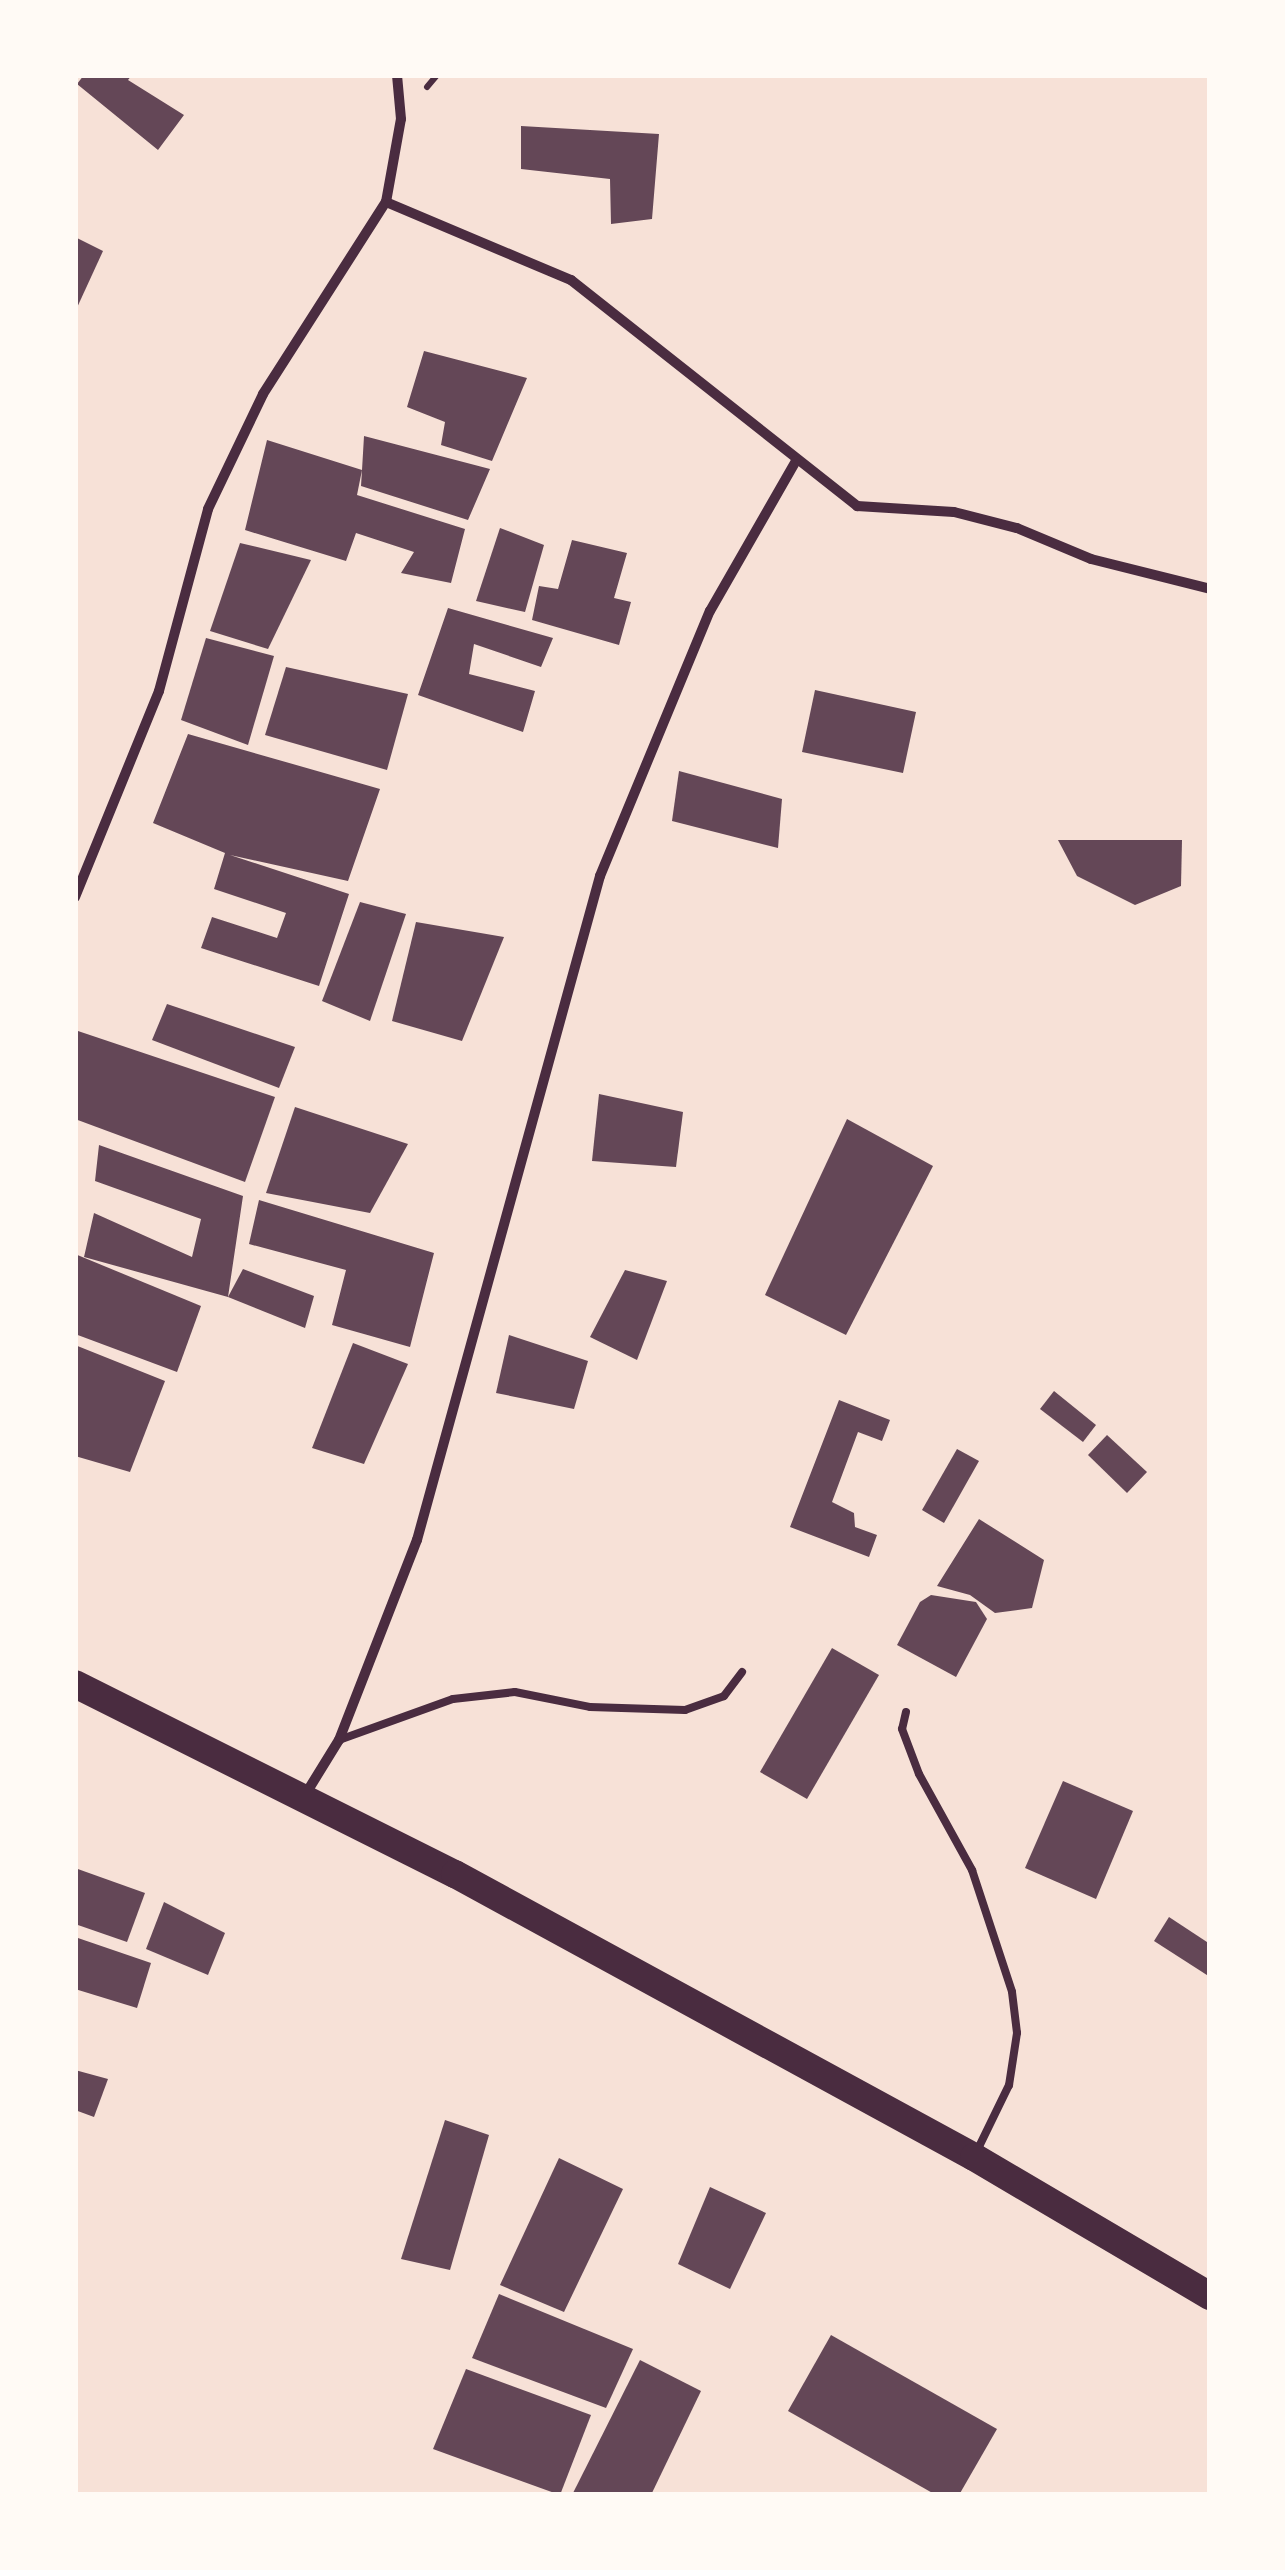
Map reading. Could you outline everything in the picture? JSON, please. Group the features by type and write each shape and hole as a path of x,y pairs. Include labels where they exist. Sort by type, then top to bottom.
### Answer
{"highway":[{"path":"75,1684 305,1796 974,2158 1210,2296"}],"street":[{"path":"75,897 159,691 208,509 262,394 386,202 401,119 398,75"},
{"path":"386,202 571,280 857,506 954,512 1016,528 1090,559 1210,589"},
{"path":"305,1796 339,1740 417,1540 600,876 710,611 796,460"}],"lane":[{"path":"339,1740 453,1699 515,1692 590,1707 685,1710 724,1696 742,1672"},
{"path":"906,1712 902,1730 919,1774 972,1870 1012,1992 1017,2033 1009,2085 974,2158"}],"building":[{"path":"84,75 132,75 128,80 184,115 158,150 77,84"},
{"path":"521,126 659,134 652,219 611,224 610,179 521,169"},
{"path":"75,237 103,251 75,312"},
{"path":"424,351 527,378 492,461 441,445 445,422 407,407"},
{"path":"364,436 490,469 468,520 361,486"},
{"path":"267,440 362,470 357,495 465,529 451,583 401,573 414,552 356,533 346,561 245,530"},
{"path":"500,528 544,545 525,612 476,601"},
{"path":"572,540 627,553 614,598 631,602 619,645 532,620 539,586 558,589"},
{"path":"240,543 311,560 268,649 210,631"},
{"path":"448,608 553,638 541,667 474,644 469,674 535,691 523,732 418,695"},
{"path":"206,638 274,656 248,745 181,720"},
{"path":"286,667 408,694 387,770 265,735"},
{"path":"815,690 916,712 903,773 802,752"},
{"path":"188,734 380,789 348,881 230,855 349,894 319,986 201,948 212,917 277,938 286,913 214,889 225,853 153,823"},
{"path":"679,771 782,799 778,848 672,821"},
{"path":"1058,840 1182,840 1181,886 1135,905 1077,876"},
{"path":"360,902 406,914 370,1021 322,1001"},
{"path":"416,922 504,937 462,1041 392,1021"},
{"path":"167,1004 295,1047 279,1088 152,1040"},
{"path":"75,1030 275,1097 245,1182 75,1119"},
{"path":"599,1094 683,1112 676,1167 592,1161"},
{"path":"295,1107 408,1144 370,1213 266,1193"},
{"path":"847,1119 933,1166 846,1335 765,1295"},
{"path":"99,1145 243,1196 228,1297 84,1257 94,1213 192,1257 201,1219 95,1181"},
{"path":"259,1200 434,1253 410,1347 332,1325 346,1270 249,1244"},
{"path":"75,1254 201,1306 177,1372 75,1334"},
{"path":"243,1269 314,1296 305,1328 228,1297"},
{"path":"625,1270 667,1281 637,1360 590,1337"},
{"path":"509,1335 588,1361 574,1409 496,1393"},
{"path":"353,1343 408,1364 364,1464 312,1448"},
{"path":"75,1345 165,1381 130,1472 75,1456"},
{"path":"1054,1391 1096,1425 1083,1442 1040,1409"},
{"path":"839,1400 890,1420 882,1441 858,1432 832,1502 854,1513 855,1527 877,1535 869,1557 790,1527"},
{"path":"1107,1435 1147,1472 1127,1493 1088,1455"},
{"path":"957,1449 979,1461 944,1523 922,1510"},
{"path":"979,1519 1044,1560 1032,1608 995,1613 970,1595 937,1586"},
{"path":"931,1595 976,1602 987,1619 956,1677 897,1645 920,1602"},
{"path":"832,1648 879,1675 807,1799 760,1772"},
{"path":"1063,1781 1133,1811 1096,1899 1025,1868"},
{"path":"75,1868 145,1893 127,1942 75,1924"},
{"path":"164,1902 225,1933 208,1975 146,1949"},
{"path":"1169,1917 1210,1944 1210,1977 1154,1941"},
{"path":"75,1937 151,1963 137,2008 75,1989"},
{"path":"75,2070 108,2079 94,2117 75,2110"},
{"path":"445,2120 489,2135 450,2270 401,2259"},
{"path":"559,2158 623,2189 564,2312 500,2285"},
{"path":"710,2187 766,2213 730,2289 678,2264"},
{"path":"499,2294 633,2349 606,2408 472,2358"},
{"path":"831,2335 997,2429 959,2495 936,2495 788,2411"},
{"path":"640,2360 701,2391 651,2495 572,2495"},
{"path":"466,2369 591,2415 560,2495 433,2449"}]}
